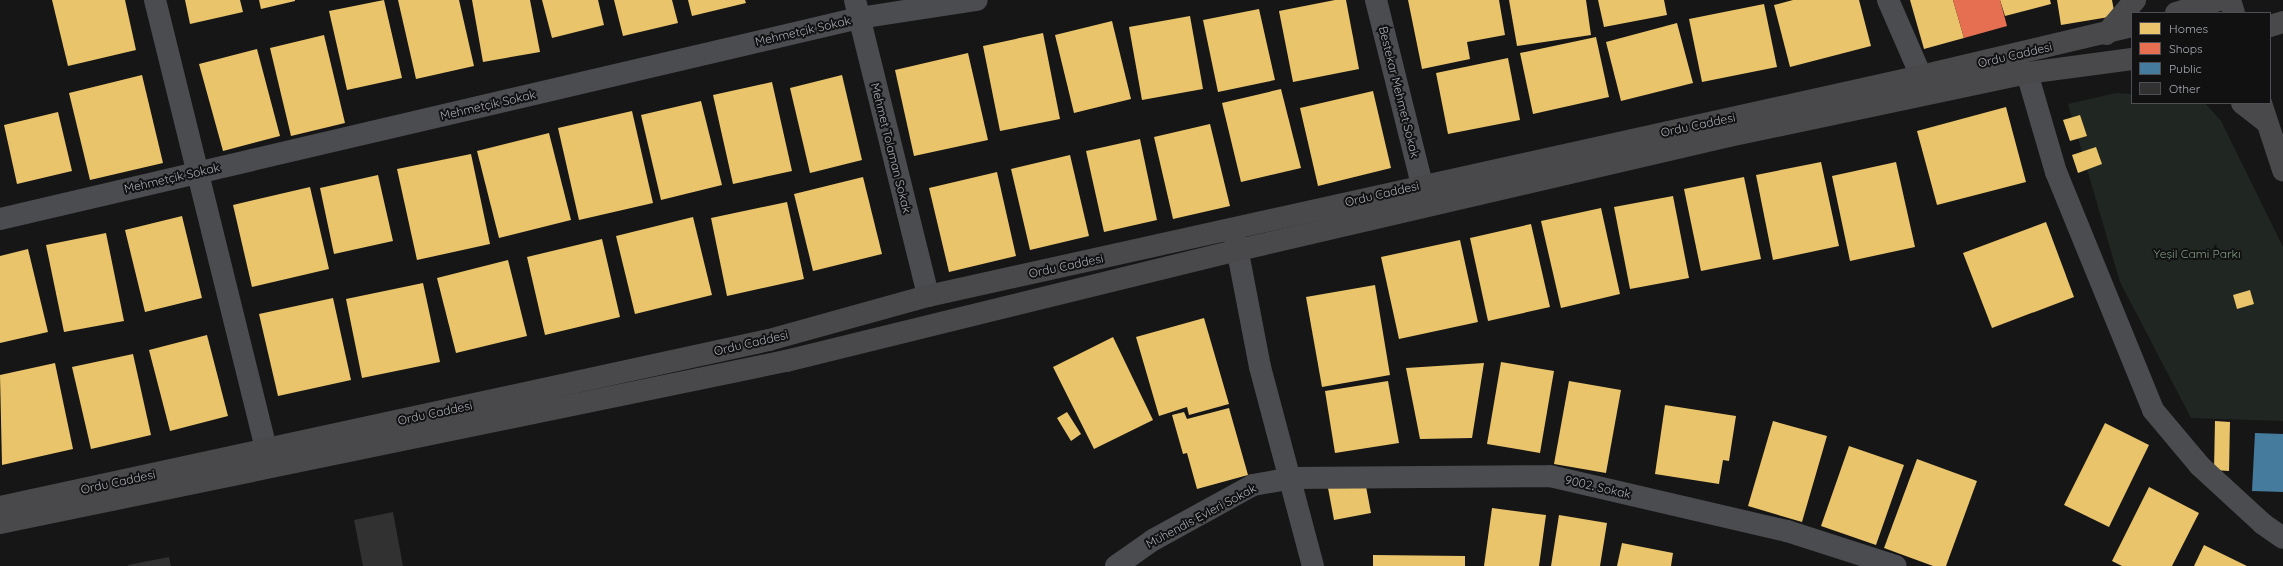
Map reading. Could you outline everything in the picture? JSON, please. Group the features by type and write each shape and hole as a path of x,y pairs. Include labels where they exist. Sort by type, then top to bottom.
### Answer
{"main road":[{"path":"2106,34 2135,0"},
{"path":"2179,12 2219,0"},
{"path":"2230,0 2234,12"},
{"path":"2271,26 2283,22"},
{"name":"Ordu Caddesi","path":"0,508 769,340 928,296 1233,229 1422,185 1921,76 2106,34 2131,26"},
{"name":"Ordu Caddesi","path":"0,523 786,361 1239,250 1729,136 2028,73 2126,64"},
{"path":"2244,104 2263,113 2283,170"}],"street":[{"path":"155,0 266,450"},
{"name":"Mehmetçik Sokak","path":"0,219 197,172 857,9 977,0"},
{"name":"Bestekar Mehmet Sokak","path":"1376,0 1422,185"},
{"path":"1888,0 1921,76"},
{"name":"Mehmet Tolaman Sokak","path":"857,9 928,296"},
{"path":"2028,73 2056,172 2153,410 2200,466 2263,524 2283,538"},
{"path":"1233,229 1239,250 1260,367 1291,478 1313,566"},
{"name":"9002. Sokak","path":"1291,478 1550,476 1787,531 1896,566"},
{"name":"Mühendis Evleri Sokak","path":"1116,566 1153,540 1253,485 1291,478"}],"green space":[{"name":"Yeşil Cami Parkı","path":"2116,93 2131,94 2131,104 2206,104 2221,121 2283,247 2283,421 2191,418 2120,282 2068,104"}],"building: Homes":[{"path":"52,0 125,0 136,50 68,66"},
{"path":"185,0 240,0 243,12 190,24"},
{"path":"259,0 295,0 295,1 261,9"},
{"path":"384,0 402,78 347,90 329,11"},
{"path":"398,0 459,0 474,66 416,79"},
{"path":"472,0 530,0 540,52 483,62"},
{"path":"542,0 598,0 604,25 552,38"},
{"path":"614,0 672,0 678,23 623,36"},
{"path":"688,0 745,0 746,3 692,16"},
{"path":"1335,0 1346,0 1359,69 1293,82 1279,11"},
{"path":"1408,0 1499,0 1505,35 1467,42 1470,59 1422,69"},
{"path":"1509,0 1586,0 1591,35 1517,46"},
{"path":"1598,0 1664,0 1667,15 1604,27"},
{"path":"1793,0 1859,0 1871,46 1790,67 1774,5"},
{"path":"1910,0 1953,0 1964,38 1924,49"},
{"path":"2000,0 2050,0 2051,4 2005,16"},
{"path":"2057,0 2112,0 2115,16 2061,25"},
{"path":"1764,4 1777,67 1702,82 1689,19"},
{"path":"1259,9 1275,80 1218,92 1203,20"},
{"path":"1190,16 1203,89 1142,100 1129,27"},
{"path":"1112,21 1131,99 1074,113 1055,35"},
{"path":"1677,23 1693,83 1621,101 1606,42"},
{"path":"1043,33 1060,119 1000,131 983,46"},
{"path":"324,35 345,123 291,136 270,48"},
{"path":"1596,37 1609,97 1533,114 1520,53"},
{"path":"257,49 280,136 223,151 199,64"},
{"path":"968,53 988,140 914,156 895,70"},
{"path":"1508,58 1520,120 1448,134 1436,73"},
{"path":"142,75 163,163 90,180 69,93"},
{"path":"842,75 862,160 810,173 790,88"},
{"path":"772,82 792,171 733,184 713,95"},
{"path":"1281,89 1301,168 1241,182 1222,103"},
{"path":"1373,91 1391,168 1318,186 1300,108"},
{"path":"701,101 722,185 661,200 641,115"},
{"path":"2006,107 2026,182 1937,205 1917,131"},
{"path":"632,111 653,203 579,220 558,128"},
{"path":"58,112 72,171 17,184 4,125"},
{"path":"2080,115 2087,136 2070,141 2063,120"},
{"path":"1210,124 1230,206 1173,219 1154,137"},
{"path":"549,133 571,220 499,238 477,151"},
{"path":"1140,139 1157,220 1104,232 1086,151"},
{"path":"2096,147 2102,164 2078,173 2072,155"},
{"path":"471,154 490,244 417,260 397,169"},
{"path":"1070,155 1089,236 1030,250 1011,169"},
{"path":"1821,162 1839,246 1773,260 1756,175"},
{"path":"1896,162 1915,247 1850,261 1832,176"},
{"path":"997,172 1016,256 949,272 929,188"},
{"path":"378,175 393,241 334,254 320,188"},
{"path":"863,177 882,254 813,271 794,194"},
{"path":"1744,177 1761,259 1701,271 1684,189"},
{"path":"310,187 329,269 252,287 233,205"},
{"path":"1673,196 1689,278 1630,289 1614,207"},
{"path":"787,202 804,279 727,296 711,218"},
{"path":"1601,208 1620,294 1561,308 1541,221"},
{"path":"182,216 202,298 145,312 125,230"},
{"path":"693,217 712,295 635,314 616,236"},
{"path":"2046,222 2074,297 1992,328 1963,253"},
{"path":"1531,224 1550,307 1488,321 1470,238"},
{"path":"106,233 124,321 64,332 46,245"},
{"path":"602,239 620,317 545,335 527,257"},
{"path":"1460,240 1478,322 1399,339 1381,257"},
{"path":"28,249 48,332 0,343 0,256"},
{"path":"508,260 527,336 456,353 437,278"},
{"path":"423,283 440,362 362,378 346,299"},
{"path":"1375,285 1390,375 1322,387 1306,297"},
{"path":"2250,290 2254,304 2237,309 2233,295"},
{"path":"333,298 351,380 278,396 259,314"},
{"path":"1204,318 1229,404 1189,415 1187,407 1159,416 1136,337"},
{"path":"207,335 228,416 170,431 149,350"},
{"path":"1113,337 1153,420 1094,449 1053,367"},
{"path":"133,354 151,435 91,449 72,367"},
{"path":"1501,362 1554,371 1540,453 1487,444"},
{"path":"55,363 73,449 2,465 0,375"},
{"path":"1484,363 1472,438 1420,439 1406,368"},
{"path":"1388,381 1399,443 1335,453 1325,391"},
{"path":"1569,381 1621,390 1606,473 1554,464"},
{"path":"1665,405 1736,416 1729,461 1723,460 1719,484 1655,474"},
{"path":"1229,408 1248,475 1197,489 1187,453 1183,454 1172,415 1184,412 1187,419"},
{"path":"1067,412 1081,434 1071,441 1057,418"},
{"path":"1773,421 1827,436 1802,522 1748,506"},
{"path":"2215,421 2230,422 2229,471 2214,470"},
{"path":"2105,423 2149,445 2109,527 2064,505"},
{"path":"1849,446 1904,465 1876,545 1821,526"},
{"path":"1917,459 1977,481 1946,566 1933,566 1884,548"},
{"path":"1365,481 1371,513 1334,520 1328,488"},
{"path":"2149,487 2199,513 2172,566 2122,566 2112,561"},
{"path":"1492,508 1546,515 1539,566 1484,566"},
{"path":"1559,515 1607,523 1600,566 1551,566"},
{"path":"1622,543 1673,553 1671,566 1617,566"},
{"path":"2204,545 2247,566 2194,566"},
{"path":"1373,555 1465,556 1465,566 1373,566"}],"building: Shops":[{"path":"1953,0 2000,0 2007,26 1964,38"}],"building: Public":[{"path":"2255,433 2283,434 2283,492 2252,491"}],"building: Other":[{"path":"393,512 403,566 363,566 354,520"},
{"path":"169,557 171,566 128,566 128,565"}]}
